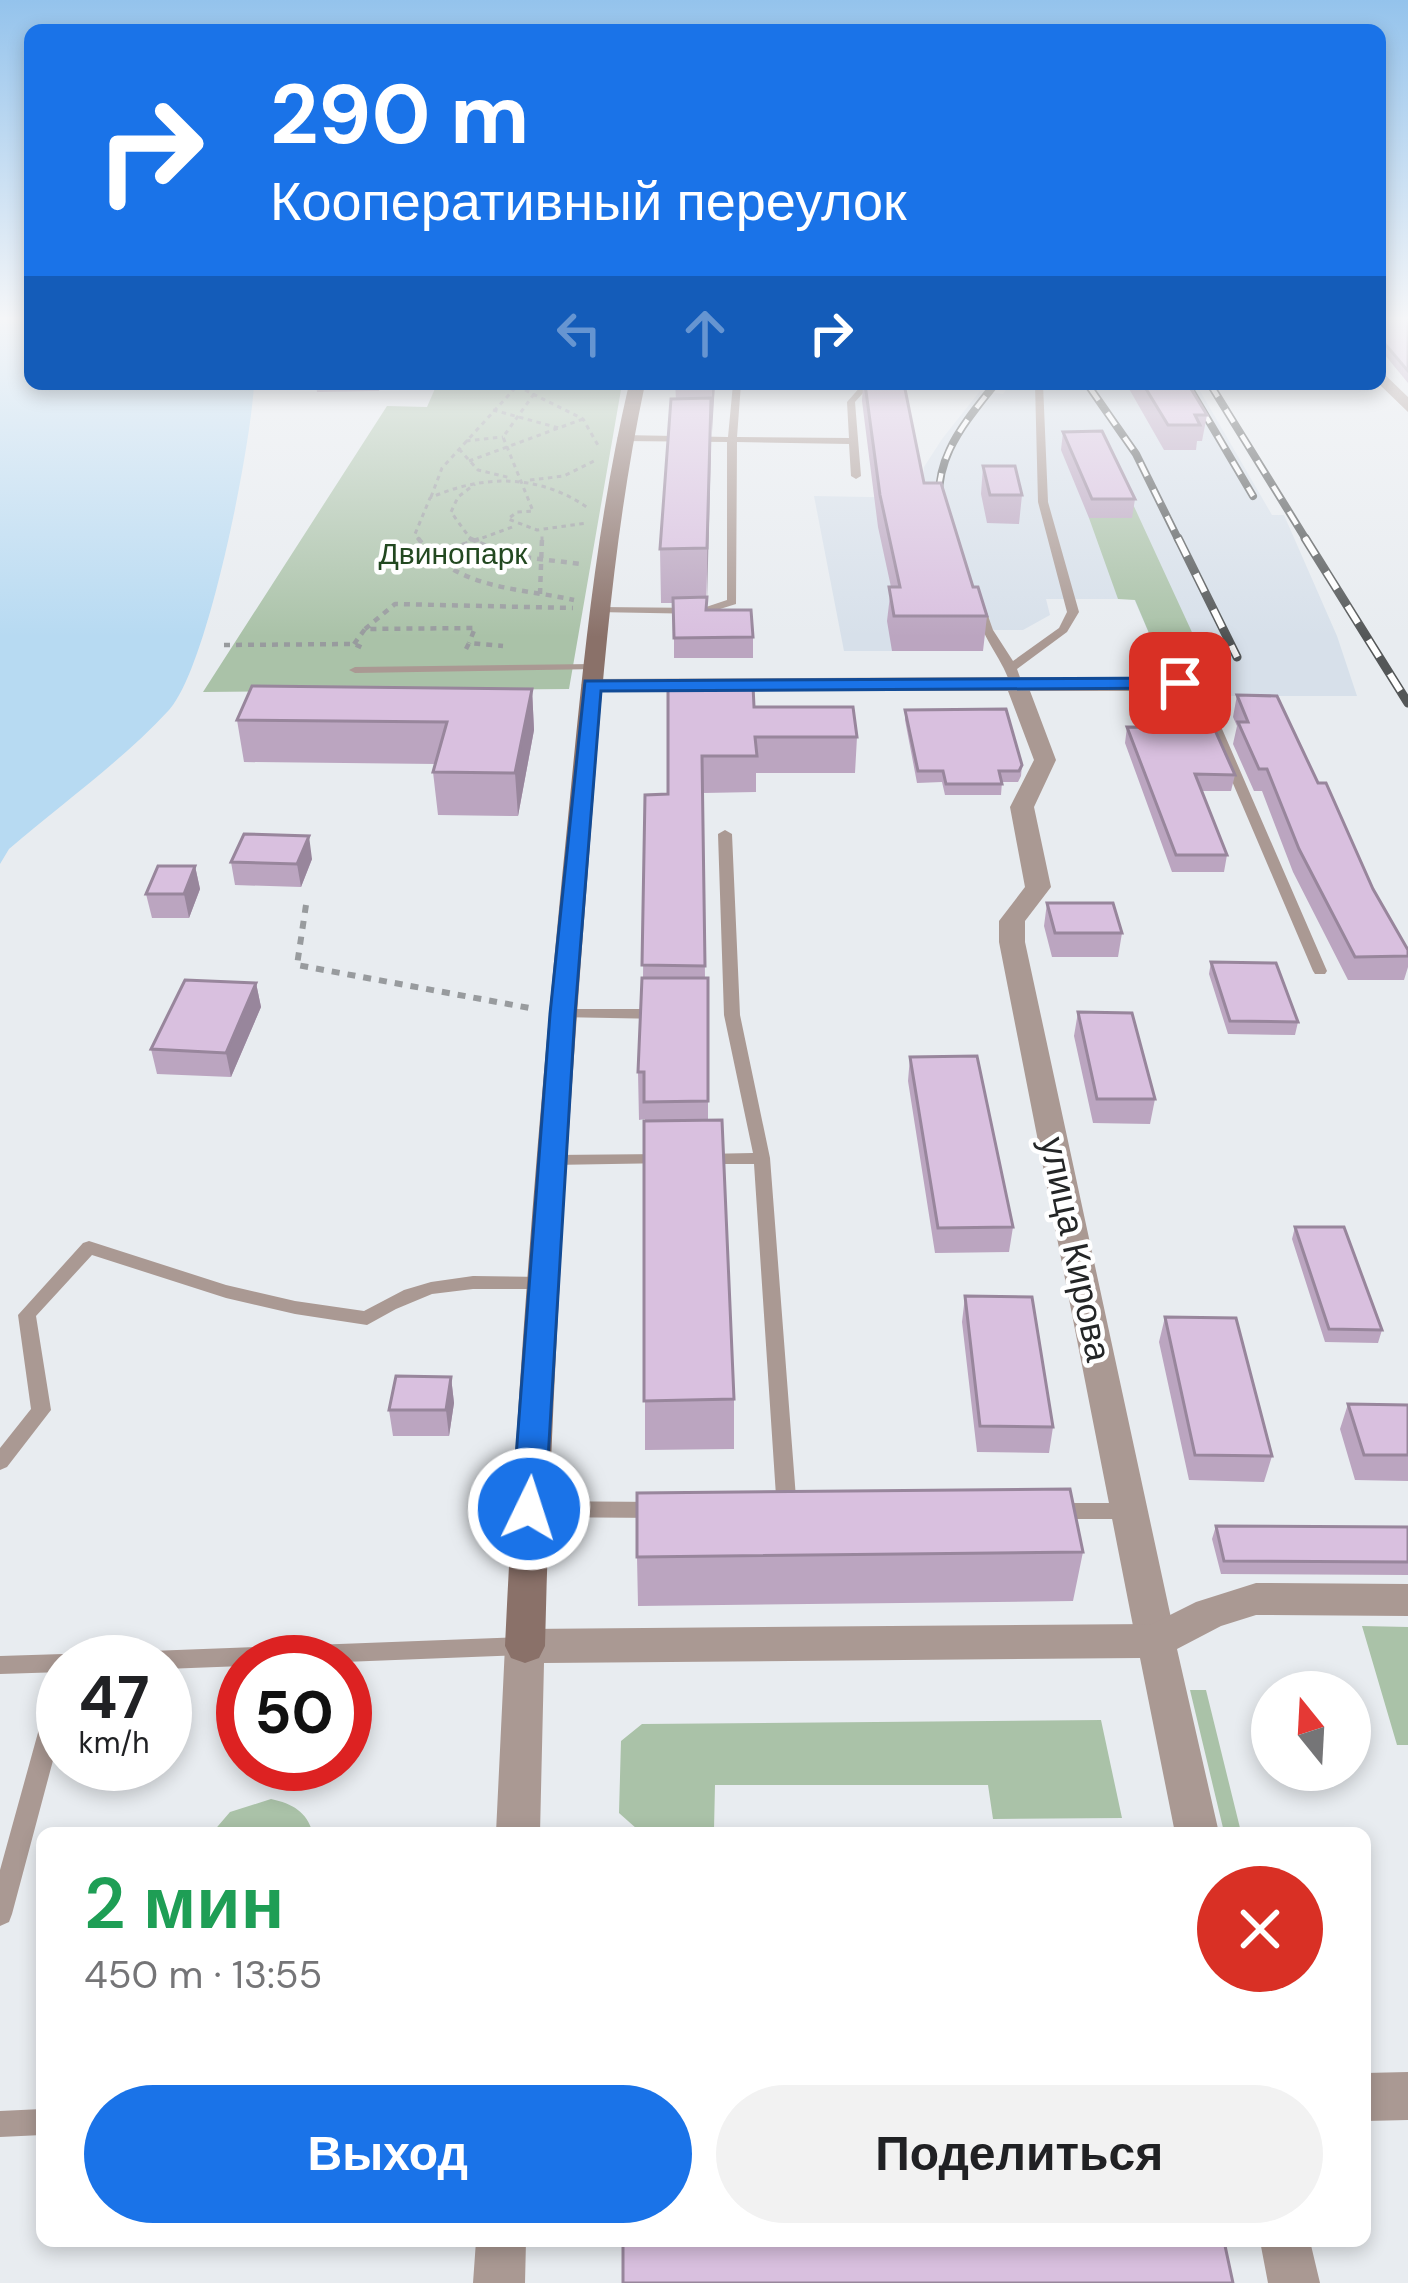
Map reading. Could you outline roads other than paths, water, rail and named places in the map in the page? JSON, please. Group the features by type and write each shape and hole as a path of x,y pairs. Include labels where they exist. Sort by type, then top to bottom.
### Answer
{"main road":[{"path":"525,1646 529,1509 562,1014 600,610 626,424"}],"street":[{"path":"593,676 1014,675 1207,685"},
{"name":"улица Кирова","path":"1014,675 1045,760 1022,807 1038,887 1012,921 1012,942 1196,1827"},
{"path":"518,1827 525,1646 1156,1641 1210,1613 1256,1599 1408,1600"},
{"path":"1371,2097 1408,2096"},
{"path":"499,2283 501,2247"},
{"path":"1286,2247 1294,2283"}],"lane":[{"path":"600,610 704,611 732,602 733,424"},
{"path":"852,424 856,476"},
{"path":"981,610 987,630 1014,675 1063,630 1073,612 1042,502 1040,424"},
{"path":"622,438 853,441"},
{"path":"356,670 593,676"},
{"path":"1207,685 1320,970"},
{"path":"725,833 732,1015 762,1158 787,1510"},
{"path":"562,1014 689,1014"},
{"path":"711,1014 732,1015"},
{"path":"552,1160 762,1158"},
{"path":"0,1462 40,1410 27,1315 89,1247 181,1282 287,1309 367,1318 399,1295 438,1284 544,1282"},
{"path":"529,1509 693,1510"},
{"path":"763,1510 809,1510"},
{"path":"1035,1511 1130,1511"},
{"path":"192,1658 525,1646"},
{"path":"0,1665 36,1664"},
{"path":"0,1914 36,1781"},
{"path":"0,2124 36,2122"}],"water":[{"path":"0,424 250,424 225,554 184,686 151,729 9,849 0,864"}],"railway":[{"path":"941,518 940,479 966,424"},
{"path":"1115,424 1136,454 1179,541"},
{"path":"1210,424 1253,496"},
{"path":"1234,424 1307,541"},
{"path":"1178,538 1237,657"},
{"path":"1305,538 1408,703"}],"park label":[{"name":"Двинопарк","path":"453,553"}]}
